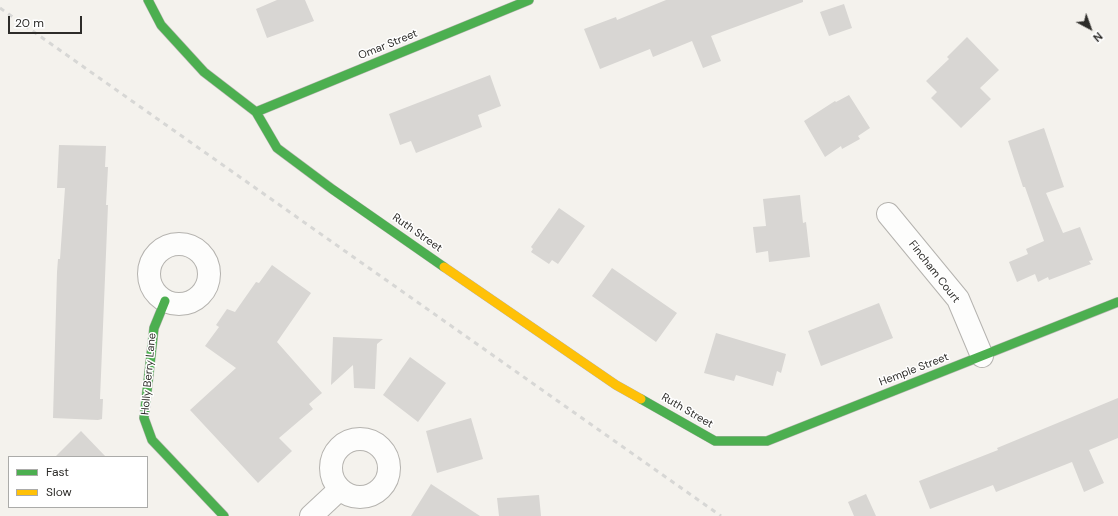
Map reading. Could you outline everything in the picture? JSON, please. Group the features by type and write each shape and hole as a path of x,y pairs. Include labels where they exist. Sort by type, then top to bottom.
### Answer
{"street":[{"name":"Ruth Street","path":"148,0 161,25 204,72 256,112 277,148 332,189 616,385 715,441"},
{"name":"Omar Street","path":"256,112 529,0"},
{"name":"Fincham Court","path":"888,214 958,299 982,356"},
{"name":"Holly Berry Lane","path":"165,301 154,328 144,418 152,440 224,516"},
{"name":"Hemple Street","path":"715,441 767,440 1118,302"},
{"path":"311,516 340,489"}],"building":[{"path":"277,0 305,0 314,21 267,38 256,9"},
{"path":"666,0 803,0 803,2 711,36 721,61 703,68 692,41 653,57 650,49 600,69 584,29 616,17 617,20"},
{"path":"844,4 852,28 829,36 820,12"},
{"path":"967,37 999,70 980,88 991,99 961,128 931,98 937,92 926,81 949,59 947,57"},
{"path":"490,75 501,106 478,115 482,127 416,153 411,141 400,145 389,114"},
{"path":"849,95 870,128 858,136 860,139 842,149 841,146 825,157 804,121 835,101 836,102"},
{"path":"1044,128 1064,187 1046,193 1063,233 1080,227 1093,260 1089,261 1091,264 1049,280 1048,277 1038,282 1035,274 1017,282 1009,262 1028,254 1026,249 1044,241 1025,187 1023,187 1008,141"},
{"path":"59,145 106,146 105,167 108,167 106,205 108,205 100,399 103,399 102,419 98,420 53,418 57,272 58,259 60,259 65,188 57,188"},
{"path":"800,195 803,223 806,222 810,257 769,262 768,251 756,253 753,227 766,226 763,199"},
{"path":"559,208 585,226 558,264 552,260 549,264 531,252 533,249 531,247"},
{"path":"272,265 311,293 277,342 322,393 309,404 313,409 279,438 292,451 258,483 190,410 236,368 205,346 219,327 216,325 227,309 235,312 256,282 259,283"},
{"path":"612,268 677,313 656,342 592,296"},
{"path":"879,303 893,338 821,366 808,331"},
{"path":"716,333 786,354 781,373 777,371 773,386 736,375 734,381 704,373"},
{"path":"333,337 383,339 377,344 375,389 354,388 353,365 331,385"},
{"path":"410,357 446,383 418,422 383,395"},
{"path":"1118,398 1118,438 1089,450 1104,483 1084,492 1072,462 996,492 993,485 930,509 919,481 998,450 997,448"},
{"path":"471,418 483,459 437,473 426,431"},
{"path":"81,431 105,456 56,456"},
{"path":"431,484 480,516 411,516"},
{"path":"866,494 876,516 854,516 848,502"},
{"path":"539,495 541,516 499,516 497,498"}],"railway":[{"path":"0,8 721,516"}],"traffic: fast":[{"path":"148,0 161,25 204,72 256,112 277,148 332,189 444,267"},
{"path":"256,112 529,0"},
{"path":"165,301 154,328 144,418 152,440 224,516"},
{"path":"641,399 715,441 767,441 1118,302"}],"traffic: slow":[{"path":"444,267 616,385 641,399"}]}
